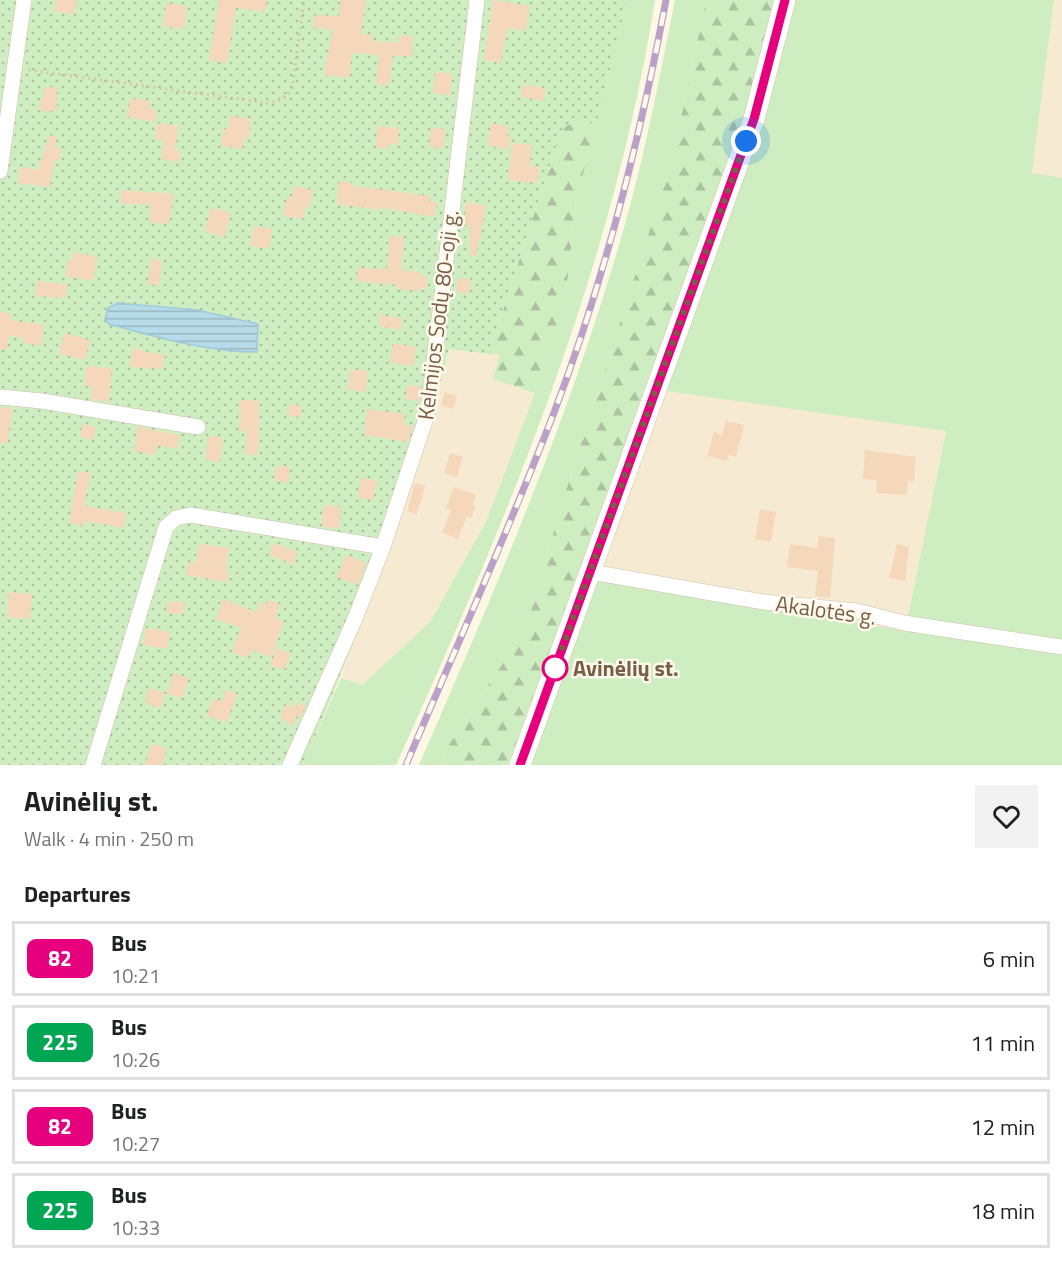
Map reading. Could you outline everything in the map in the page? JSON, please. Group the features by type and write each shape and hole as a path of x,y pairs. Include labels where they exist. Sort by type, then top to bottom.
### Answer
{"main road":[{"path":"520,765 754,119 785,0"}],"street":[{"path":"0,171 24,0"},
{"name":"Kelmijos Sodų 80-oji g.","path":"290,765 354,621 383,547 428,412 477,0"},
{"path":"0,397 42,401 198,427"},
{"path":"93,765 166,527 176,518 191,515 383,547"},
{"name":"Akalotės g.","path":"591,572 764,602 857,611 904,623 1062,647"}],"path":[{"path":"16,68 268,103 277,101 287,96 292,88 304,0"}],"shaded area":[{"path":"1054,0 1062,0 1062,178 1032,174"},
{"path":"449,349 500,355 493,379 535,393 486,522 430,622 362,685 341,678 429,428"},
{"path":"665,391 946,431 905,632 597,579"}],"green space":[{"path":"0,0 627,0 596,124 572,123 560,133 489,354 449,349 420,455 385,560 303,765 0,765"},
{"path":"627,0 655,0 636,100 612,198 584,295 551,391 516,486 477,580 396,765 303,765 341,678 362,685 430,622 486,522 535,393 566,294 576,201"},
{"path":"675,0 706,0 672,161 562,503 532,608 518,640 443,754 441,765 419,765 526,512 597,318 634,190"},
{"path":"706,0 774,0 742,125 508,765 441,765 443,754 518,640 532,608 562,503 672,161"},
{"path":"793,0 1054,0 1032,173 1062,178 1062,765 529,765 597,579 905,631 946,431 665,391"},
{"path":"576,120 596,124 576,201 566,294 535,393 493,379 500,355 489,354 560,133 568,123"}],"water":[{"path":"118,303 197,310 258,324 257,352 201,347 109,324 105,319 108,308"}],"building":[{"path":"56,0 76,0 74,14 54,11"},
{"path":"219,0 267,0 265,12 236,8 227,63 209,60"},
{"path":"340,0 365,0 361,34 372,35 372,41 398,43 399,35 413,36 411,57 393,55 389,86 376,84 379,55 352,53 349,78 324,75 333,30 313,27 315,15 339,16"},
{"path":"493,0 530,6 525,31 507,28 500,63 484,60"},
{"path":"166,3 187,6 184,29 163,26"},
{"path":"435,72 452,74 450,95 433,93"},
{"path":"523,85 545,88 544,101 521,97"},
{"path":"44,87 57,87 57,111 39,111 40,99 44,99"},
{"path":"130,98 150,101 149,109 156,110 155,122 127,117"},
{"path":"230,116 251,119 248,139 244,138 242,149 221,146 223,129 228,129"},
{"path":"157,123 179,126 175,150 181,151 179,162 161,159 164,141 155,139"},
{"path":"492,123 509,127 507,136 511,137 508,150 487,145"},
{"path":"377,126 399,128 398,145 388,144 388,149 376,148"},
{"path":"431,128 445,129 443,148 429,147"},
{"path":"49,135 57,136 55,147 62,149 59,161 54,160 50,187 18,183 20,167 38,170"},
{"path":"512,143 532,145 530,166 539,167 537,183 508,180"},
{"path":"339,181 353,183 353,186 430,196 429,201 437,202 434,217 380,207 380,210 337,204"},
{"path":"294,186 313,190 309,208 305,207 303,219 283,216 287,197 291,198"},
{"path":"121,190 173,194 169,224 149,222 151,204 121,204"},
{"path":"467,202 486,206 476,256 470,256 470,226 463,224"},
{"path":"211,208 231,213 225,237 205,232"},
{"path":"254,226 272,229 269,249 250,246"},
{"path":"390,236 404,237 401,270 421,272 420,276 427,276 426,289 420,288 419,291 396,289 396,285 357,281 358,268 387,269"},
{"path":"74,252 97,257 93,281 65,276 69,259 73,260"},
{"path":"151,259 162,260 159,286 148,284"},
{"path":"458,278 471,279 469,294 456,292"},
{"path":"38,281 68,285 65,298 36,296"},
{"path":"0,312 12,314 11,320 44,325 41,346 23,343 24,338 9,336 7,350 0,349"},
{"path":"380,315 403,319 401,330 379,326"},
{"path":"64,333 90,340 85,360 59,354"},
{"path":"393,343 416,347 413,366 390,362"},
{"path":"133,348 165,356 162,369 129,367"},
{"path":"86,366 112,368 109,402 91,399 92,387 85,386"},
{"path":"351,369 368,371 365,392 348,389"},
{"path":"408,385 421,387 419,401 405,399"},
{"path":"445,392 457,396 453,409 441,405"},
{"path":"240,400 260,401 258,455 245,454 247,431 239,431"},
{"path":"289,404 302,406 300,417 288,416"},
{"path":"0,407 12,408 7,444 0,443"},
{"path":"367,409 405,414 404,425 413,426 408,442 364,435"},
{"path":"726,421 744,425 736,457 729,455 727,461 707,456 714,432 722,435"},
{"path":"82,424 96,427 93,440 80,437"},
{"path":"138,427 180,435 177,449 157,445 155,455 134,451"},
{"path":"208,436 223,438 219,462 205,459"},
{"path":"865,450 916,457 914,481 908,480 907,495 876,493 877,480 863,479"},
{"path":"450,453 463,457 457,477 444,473"},
{"path":"276,466 290,467 289,482 275,481"},
{"path":"78,471 90,473 84,506 126,513 124,528 85,521 84,526 69,523"},
{"path":"361,478 377,480 373,500 358,497"},
{"path":"415,483 425,486 417,514 407,511"},
{"path":"454,487 476,495 472,505 476,506 471,518 467,516 458,539 442,532 451,510 446,508"},
{"path":"324,505 341,507 339,528 322,527"},
{"path":"760,509 776,512 771,542 755,539"},
{"path":"819,536 835,538 830,598 815,596 818,571 787,567 790,544 817,548"},
{"path":"274,543 298,552 293,564 269,555"},
{"path":"199,544 229,548 227,582 186,575 188,562 196,563"},
{"path":"897,544 909,547 905,581 889,578"},
{"path":"346,555 366,563 358,585 337,577"},
{"path":"9,592 32,594 30,619 7,617"},
{"path":"223,599 257,612 261,603 266,605 268,600 280,604 275,618 284,622 271,657 251,650 248,658 232,652 241,628 216,619"},
{"path":"167,602 184,602 183,614 167,613"},
{"path":"146,628 170,632 167,649 143,645"},
{"path":"277,648 291,654 284,670 270,665"},
{"path":"174,673 189,678 182,698 167,694"},
{"path":"149,688 165,693 161,708 145,703"},
{"path":"225,690 237,694 227,722 207,716 213,699 222,702"},
{"path":"296,702 306,706 300,718 297,716 293,725 280,719 286,704 294,707"},
{"path":"152,744 167,748 162,765 145,765"}],"railway":[{"path":"406,765 519,500 555,410 590,310 633,156 666,0"}],"bus line":[{"name":"82","path":"520,765 754,119 781,23 785,0"}],"place":[{"name":"Avinėlių st.","path":"555,668"}],"route":[{"path":"555,668 746,141"}]}
